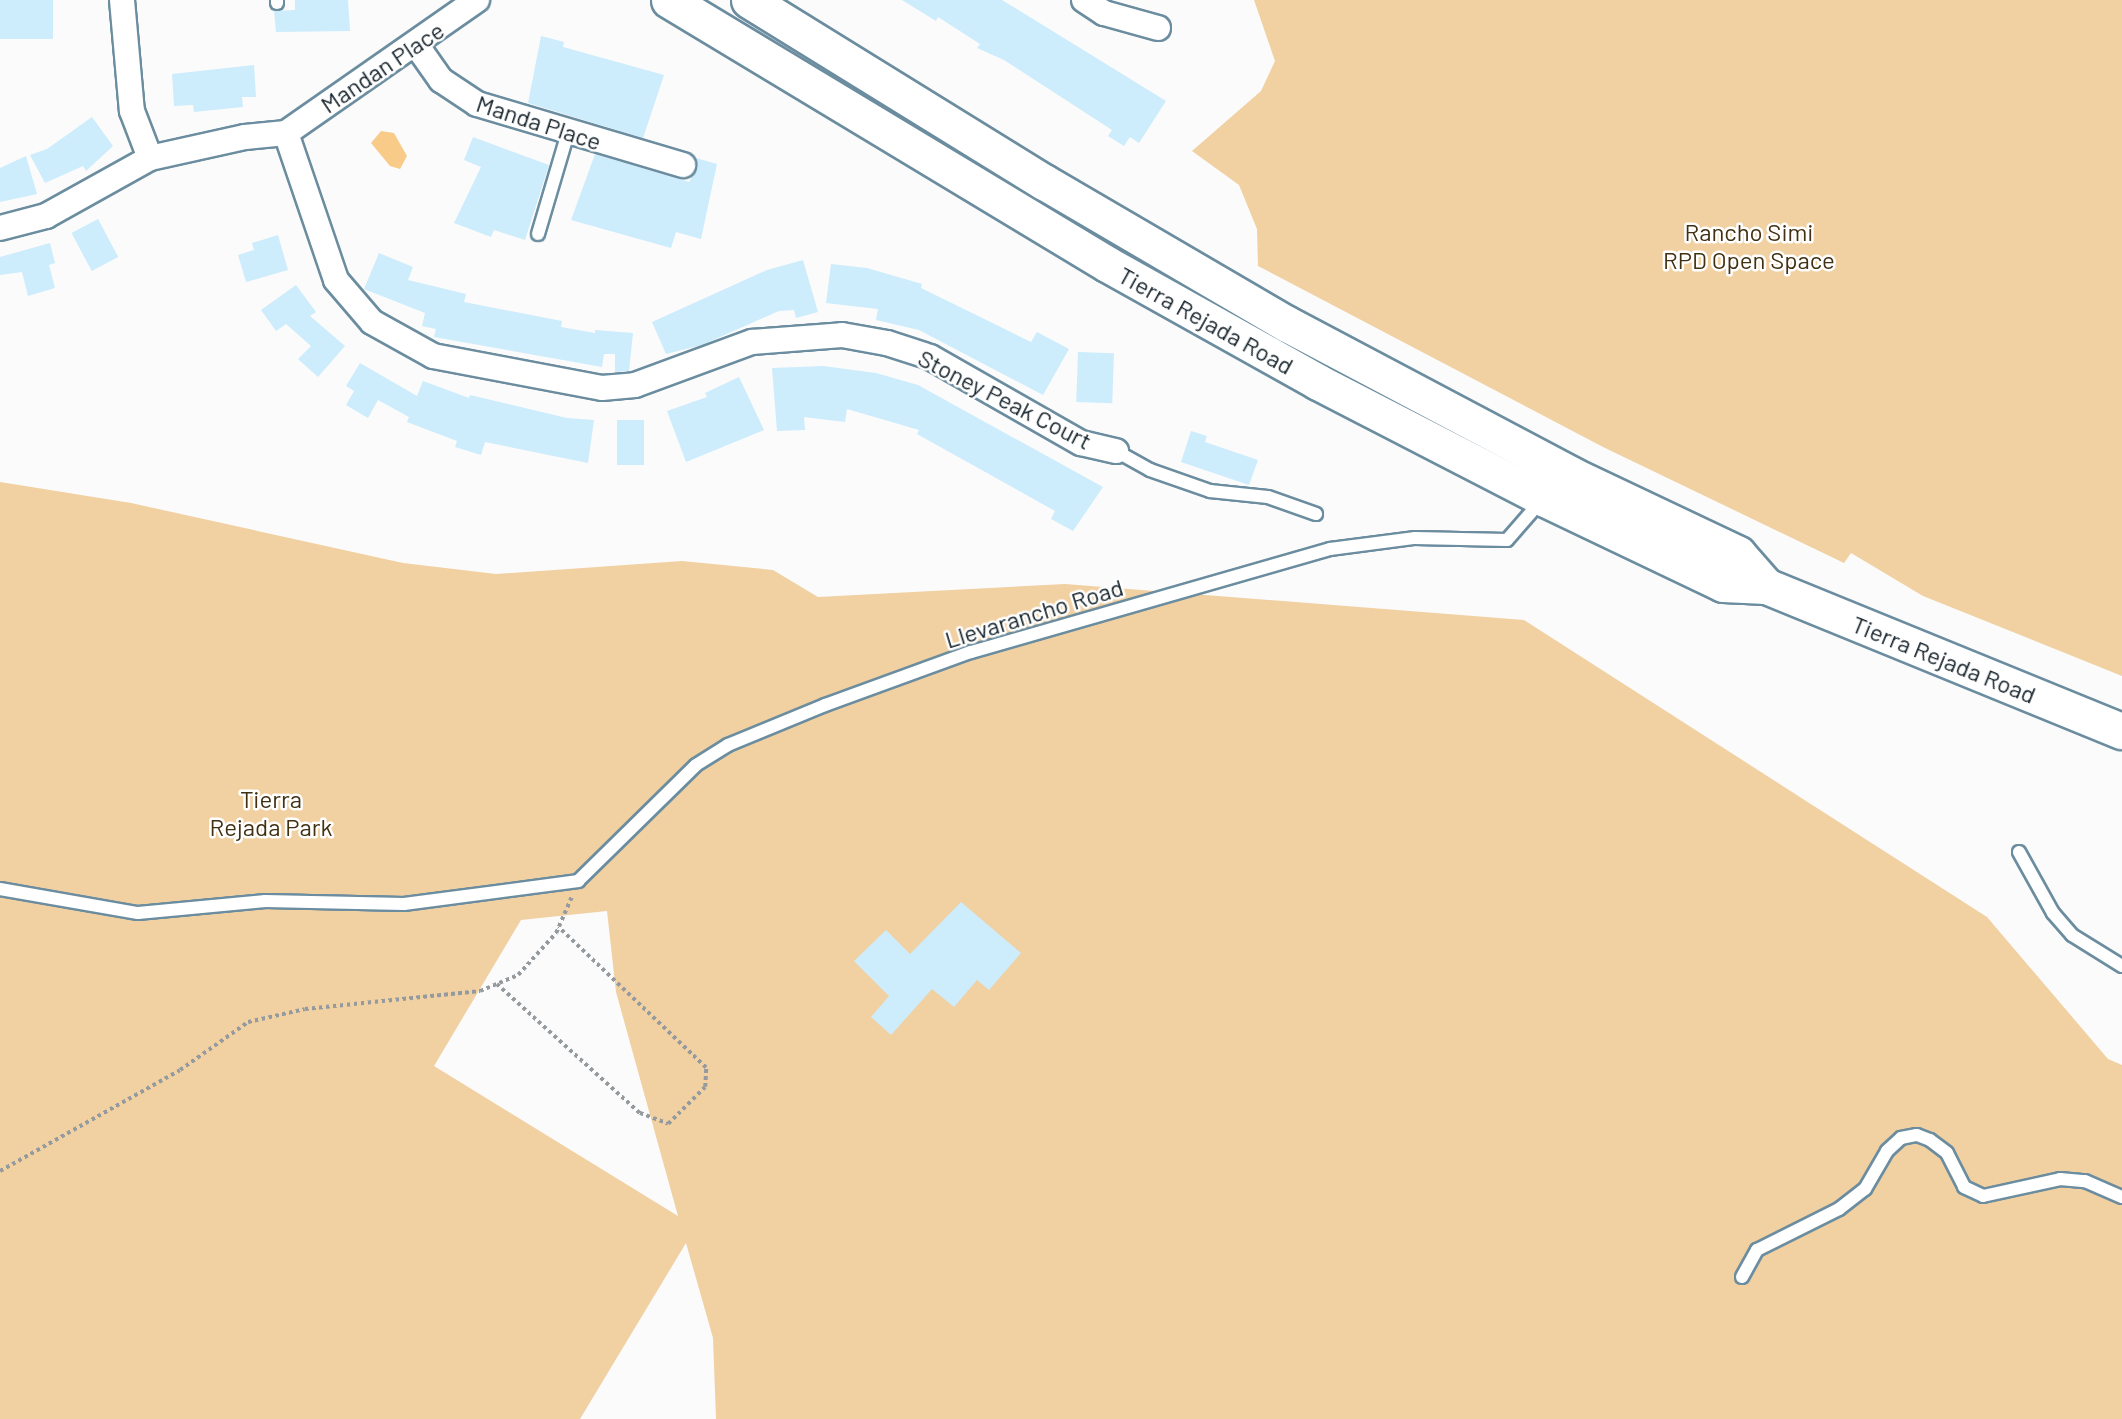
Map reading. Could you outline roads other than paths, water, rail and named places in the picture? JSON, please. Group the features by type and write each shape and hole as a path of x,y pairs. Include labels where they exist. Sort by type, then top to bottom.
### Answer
{"main road":[{"name":"Tierra Rejada Road","path":"669,0 1107,264 1318,382 1543,498 1723,584 1766,586 2122,731"},
{"name":"Tierra Rejada Road","path":"749,0 1044,182 1287,324 1572,475 1738,554 1766,586"}],"street":[{"path":"122,0 132,111 150,158"},
{"name":"Mandan Place","path":"286,133 417,46 477,0"},
{"path":"1084,0 1104,13 1158,28"},
{"name":"Manda Place","path":"417,46 441,80 458,94 568,133 683,164"},
{"path":"0,228 46,216 150,158 245,137 286,133"},
{"name":"Stoney Peak Court","path":"286,133 336,281 372,322 433,356 603,388 635,385 752,342 797,335 842,335 930,357 1081,443 1116,451"}],"lane":[{"path":"538,234 568,133"},
{"path":"1116,451 1150,470 1210,491 1268,497 1316,514"},
{"name":"Llevarancho Road","path":"0,889 138,913 265,901 404,904 578,881 696,765 728,745 825,705 971,652 1330,549 1415,538 1507,540 1543,498"},
{"path":"2019,852 2053,913 2071,935 2122,966"},
{"path":"1742,1277 1757,1250 1839,1209 1865,1189 1887,1151 1901,1138 1917,1135 1930,1140 1947,1153 1964,1187 1983,1196 2060,1179 2085,1181 2122,1197"}],"park label":[{"name":"Rancho Simi RPD Open Space","path":"1749,246"},
{"name":"Tierra Rejada Park","path":"271,813"}]}
